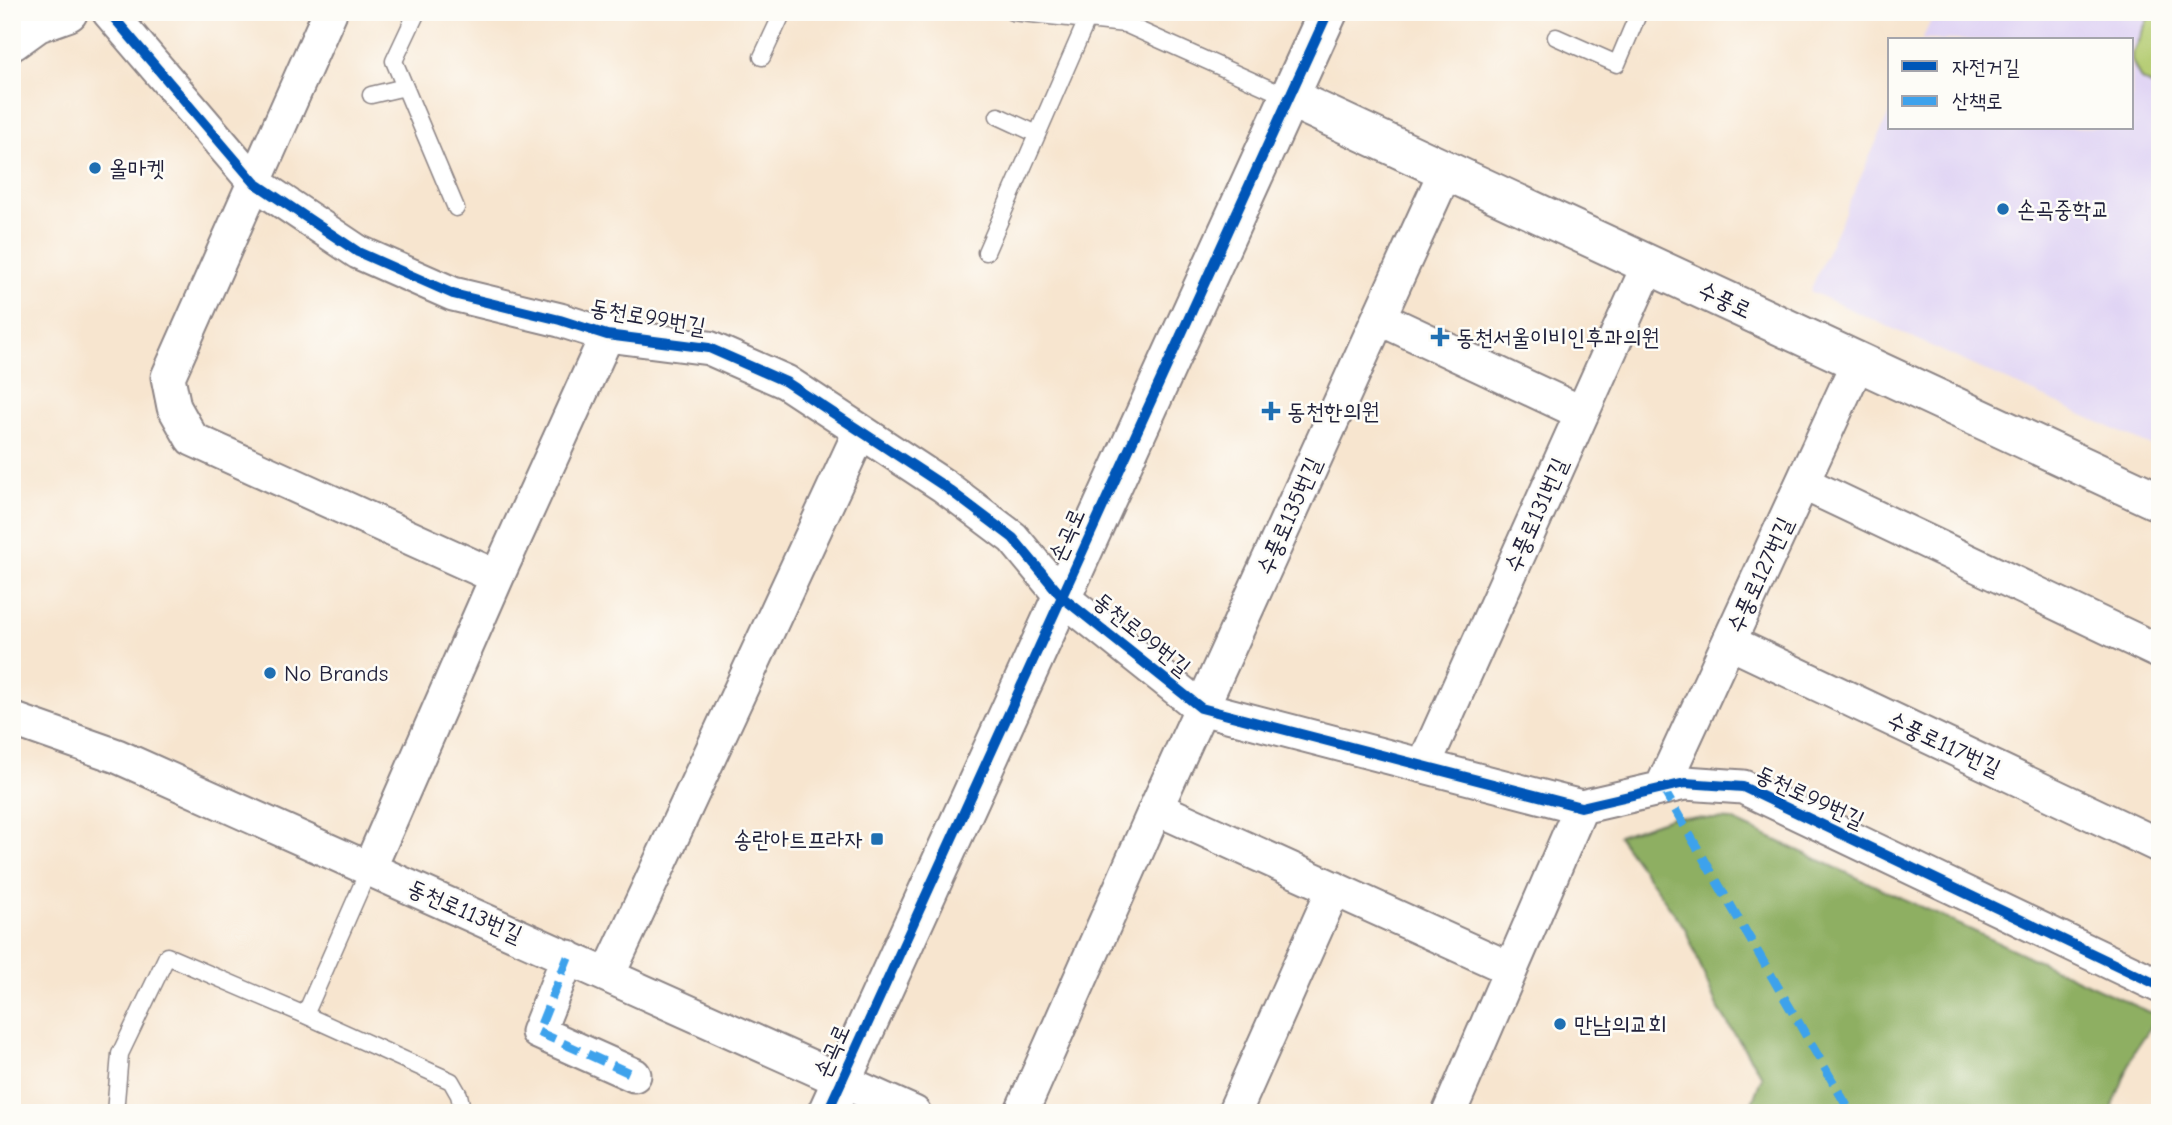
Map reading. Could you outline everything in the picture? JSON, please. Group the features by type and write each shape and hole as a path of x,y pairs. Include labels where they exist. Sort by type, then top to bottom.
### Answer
{"street":[{"path":"12,41 37,23 68,12"},
{"name":"동천로99번길","path":"109,12 255,183 358,251 453,294 560,320 607,335 709,348 786,382 944,486 1013,538 1062,597 1201,708 1581,807 1685,783 1743,787 2160,986"},
{"path":"330,12 168,377 174,407 192,439 497,577"},
{"name":"손곡로","path":"835,1096 1328,12"},
{"name":"수풍로","path":"1290,98 2160,502"},
{"name":"수풍로135번길","path":"1021,1113 1201,708 1446,170"},
{"name":"수풍로131번길","path":"1424,765 1649,264"},
{"path":"1379,318 1582,413"},
{"path":"369,869 607,335"},
{"name":"수풍로127번길","path":"1662,788 1858,362"},
{"path":"608,975 860,432"},
{"path":"1803,483 2160,652"},
{"name":"수풍로117번길","path":"1729,642 2160,846"},
{"name":"동천로113번길","path":"12,719 117,756 608,975 835,1096 914,1113"},
{"path":"1449,1113 1581,807"},
{"path":"1156,808 1511,969"},
{"path":"1234,1113 1334,888"},
{"path":"568,957 538,1032 634,1075"}],"lane":[{"path":"416,12 394,61 456,208"},
{"path":"762,57 783,12"},
{"path":"1012,12 1088,16 1125,24 1290,98"},
{"path":"1556,37 1617,64 1639,12"},
{"path":"986,252 1088,16"},
{"path":"371,95 405,87"},
{"path":"998,116 1037,134"},
{"path":"305,1015 369,869"},
{"path":"115,1113 120,1054 167,956 451,1082 459,1095 463,1113"}],"shaded area":[{"name":"손곡중학교","path":"1935,12 2160,12 2160,450 1810,291 1888,116 1888,130 2134,130 2134,38 1923,38"}],"green space":[{"path":"2151,12 2160,12 2160,89 2141,80 2134,65 2134,50"},
{"path":"1673,817 1732,820 2158,1016 2135,1050 2110,1113 1734,1113 1751,1106 1762,1076 1717,1007 1685,928 1618,836"}],"marked path":[{"path":"1662,787 1851,1113"},
{"path":"568,957 538,1032 634,1075"}],"cycle path":[{"path":"109,12 255,183 358,252 453,294 560,320 607,335 709,348 786,382 944,486 1013,538 1062,597 1201,708 1581,807 1685,783 1743,787 2160,986"},
{"path":"827,1113 1328,12"}],"place":[{"name":"올마켓","path":"95,168"},
{"name":"손곡중학교","path":"2003,209"},
{"name":"동천서울이비인후과의원","path":"1440,337"},
{"name":"동천한의원","path":"1271,411"},
{"name":"No Brands","path":"270,673"},
{"name":"송란아트프라자","path":"877,839"},
{"name":"만남의교회","path":"1560,1024"}]}
